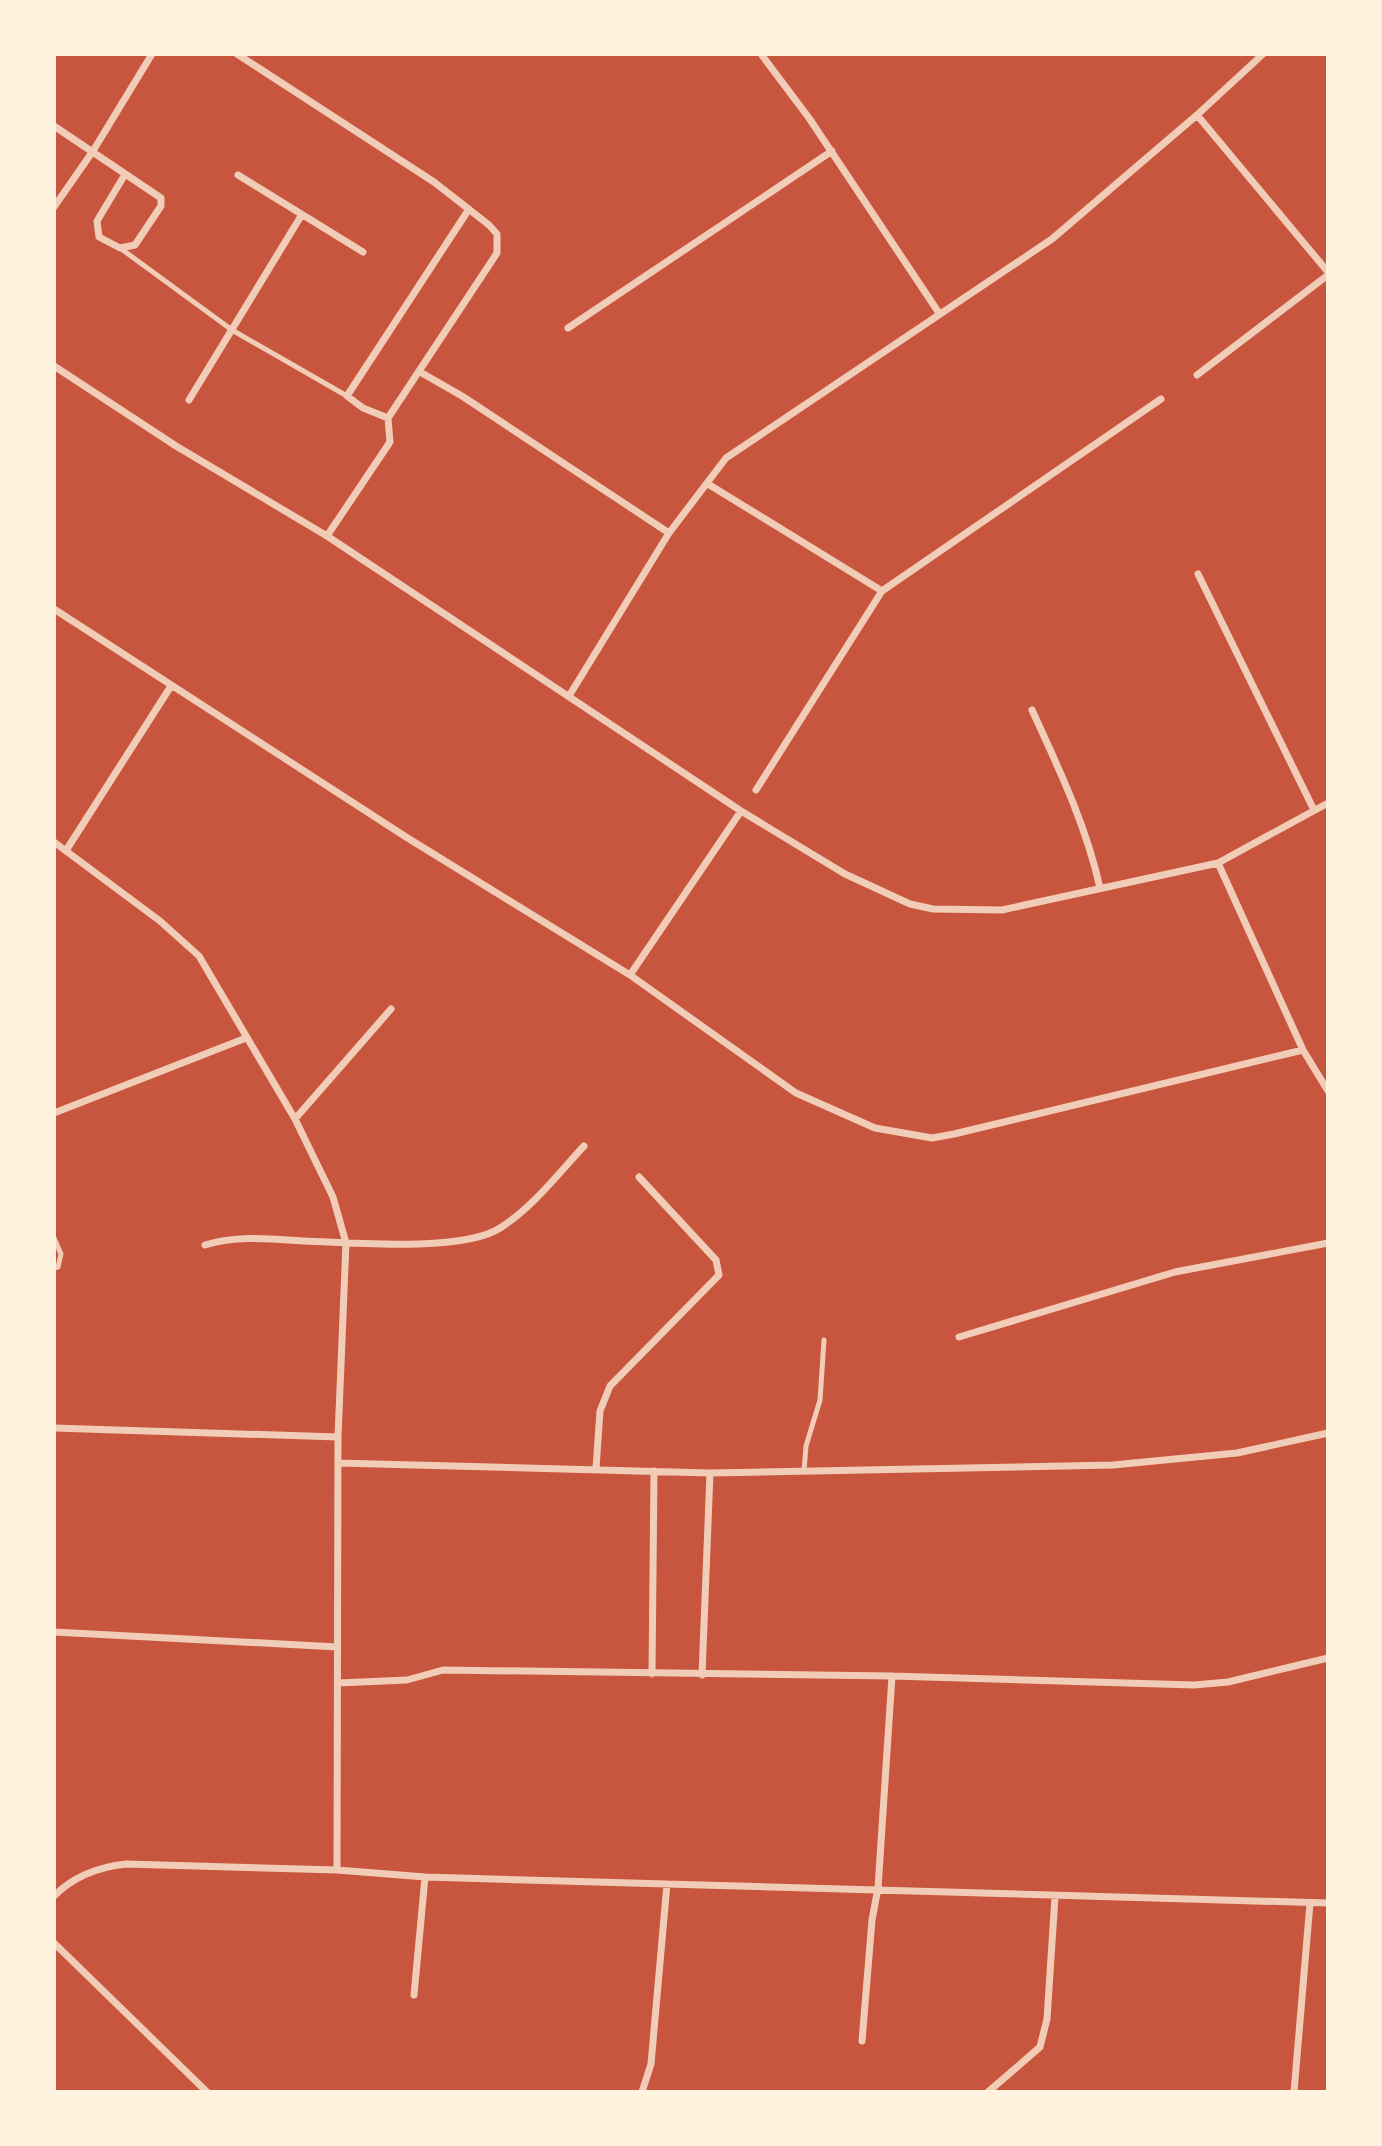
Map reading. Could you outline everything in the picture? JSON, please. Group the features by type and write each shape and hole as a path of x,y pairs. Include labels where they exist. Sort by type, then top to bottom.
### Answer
{"street":[{"path":"54,207 93,151 152,54"},
{"path":"237,54 289,85 468,209 496,234 498,253 388,418 390,442 327,536"},
{"path":"761,54 832,151 939,313"},
{"path":"569,696 669,533 726,458 1052,239 1197,115 1263,54"},
{"path":"1197,115 1328,274 1197,375"},
{"path":"54,126 93,151 124,176 158,195 162,202 135,245 120,248 99,237 96,230 97,221 124,176"},
{"path":"568,328 832,151"},
{"path":"238,175 363,253"},
{"path":"388,418 363,408 347,396 468,209"},
{"path":"189,400 301,216"},
{"path":"54,366 176,446 327,536 741,811 880,891 933,909 1002,910 1218,863 1313,808 1328,803"},
{"path":"420,372 669,533"},
{"path":"756,790 882,590 1161,399"},
{"path":"708,484 882,590"},
{"path":"1198,574 1313,808"},
{"path":"54,609 406,837 631,975 796,1093 875,1128 932,1138 954,1134 1303,1050"},
{"path":"67,849 172,685"},
{"path":"1032,710 1073,801 1092,851 1100,888"},
{"path":"631,975 741,811"},
{"path":"54,842 67,849 160,921 199,956 295,1119 333,1197 346,1243 338,1437 337,1870"},
{"path":"1218,863 1303,1050 1328,1090"},
{"path":"295,1119 391,1009"},
{"path":"54,1113 246,1038"},
{"path":"205,1245 228,1238 346,1243 473,1240 498,1229 526,1209 584,1146"},
{"path":"596,1468 600,1411 610,1386 719,1275 716,1260 639,1177"},
{"path":"959,1337 1175,1272 1328,1243"},
{"path":"54,1428 338,1437"},
{"path":"338,1463 710,1473 1113,1465 1237,1453 1328,1433"},
{"path":"652,1674 654,1471"},
{"path":"702,1675 710,1473"},
{"path":"54,1632 337,1647"},
{"path":"338,1684 407,1680 443,1670 892,1676 1194,1685 1239,1679 1328,1658"},
{"path":"862,2041 872,1920 878,1888 892,1676"},
{"path":"54,1896 74,1880 102,1867 126,1864 337,1870 425,1877 1328,1903"},
{"path":"414,1995 425,1877"},
{"path":"642,2092 651,2064 667,1884"},
{"path":"988,2092 1040,2047 1047,2019 1055,1897"},
{"path":"1294,2092 1310,1903"},
{"path":"54,1943 207,2092"}],"lane":[{"path":"120,248 232,330 347,396"},
{"path":"54,1238 61,1259 54,1268"},
{"path":"804,1471 806,1446 820,1400 824,1340"}]}
